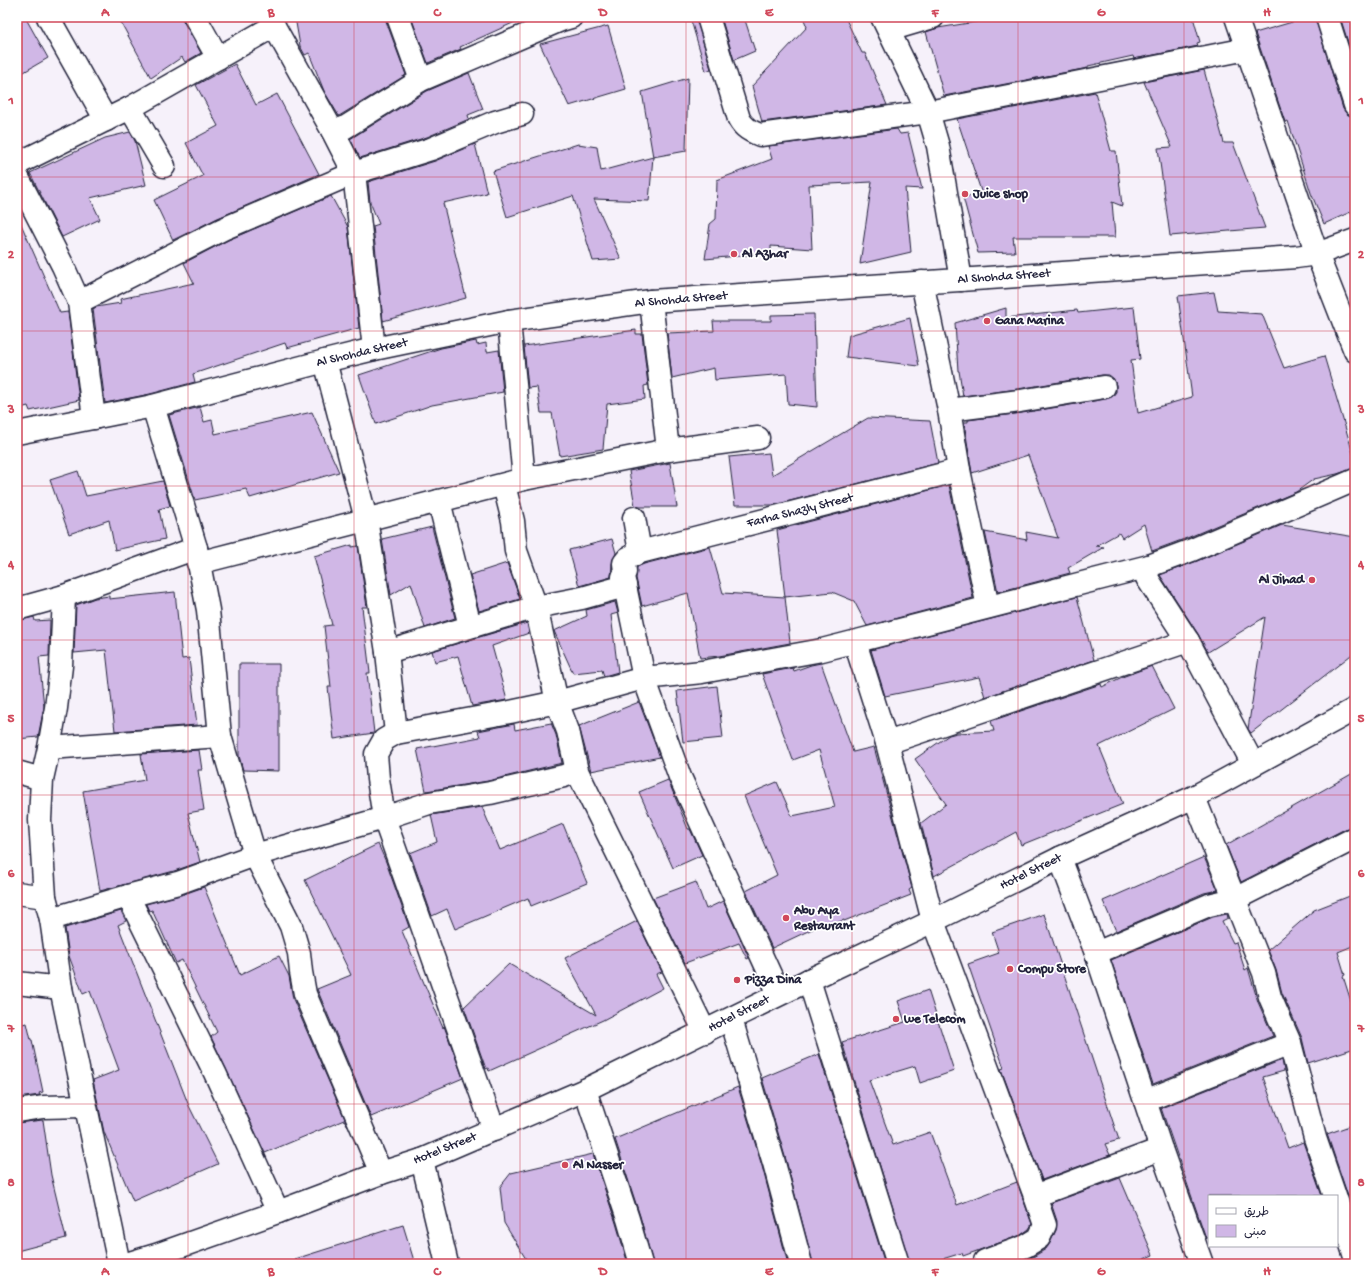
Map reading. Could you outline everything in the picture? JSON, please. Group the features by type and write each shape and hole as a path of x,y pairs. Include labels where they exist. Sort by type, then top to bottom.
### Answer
{"street":[{"path":"48,17 106,120"},
{"path":"195,17 218,58"},
{"path":"398,17 421,80"},
{"path":"708,17 738,119 743,126 760,135 928,112 1247,49"},
{"path":"933,17 885,24 928,112 938,146 961,280"},
{"path":"1236,17 1317,254 1355,350"},
{"path":"1327,17 1355,105"},
{"path":"332,130 344,128 421,80 564,18"},
{"path":"17,164 130,108 218,58 272,22 354,173 374,349"},
{"path":"130,108 164,166"},
{"path":"79,302 223,228 354,173 431,149 495,122 522,114"},
{"path":"17,176 63,266 79,302 94,418"},
{"name":"Al Shohda Street","path":"17,433 153,406 374,349 509,321 651,301 1296,257 1317,254 1355,240"},
{"path":"922,282 988,607"},
{"path":"651,301 668,450"},
{"path":"509,321 514,482 513,521 516,551 536,607 557,702 568,731 577,771 705,1032"},
{"path":"325,361 366,519 387,652 396,733"},
{"path":"949,410 1020,401 1104,387"},
{"path":"153,406 197,556 208,610 220,736 255,855 291,926 299,953 305,994 381,1173"},
{"path":"17,609 197,556 366,519 514,482 668,450 758,438"},
{"name":"Farha Shazly Street","path":"640,552 959,470"},
{"path":"494,1130 384,818 376,754 384,740 396,733 557,702 644,678 731,667 822,650 1149,566 1192,550 1355,480"},
{"path":"439,501 470,626"},
{"path":"634,518 640,552 628,558 624,563 624,577 644,678 680,778 779,994"},
{"path":"1149,566 1147,578 1188,641 1253,764"},
{"path":"387,652 536,607 582,598 625,586"},
{"path":"64,596 61,666 56,708 42,779 40,820 45,897 51,919 61,988 85,1106 120,1264"},
{"path":"887,743 1188,641"},
{"path":"855,642 887,743 932,921 1045,1225 1039,1238 1026,1246 982,1263"},
{"name":"Hotel Street","path":"126,1264 158,1260 278,1212 381,1173 422,1160 585,1090 1060,858 1194,797 1355,709"},
{"path":"49,748 220,736"},
{"path":"51,919 178,883 255,855 384,818 429,803 490,793 564,776 577,771"},
{"path":"17,772 42,779"},
{"path":"1194,797 1264,973 1270,997 1290,1043 1315,1138 1336,1195"},
{"path":"1096,953 1209,905 1235,899 1355,838"},
{"path":"1060,858 1096,953 1161,1148 1202,1264"},
{"path":"17,893 45,897"},
{"path":"128,896 215,1073 278,1212"},
{"path":"809,980 898,1264"},
{"path":"17,983 61,988"},
{"path":"731,1019 774,1163 801,1264"},
{"path":"1145,1101 1290,1043"},
{"path":"585,1090 628,1219 641,1264"},
{"path":"17,1111 43,1107 85,1106"},
{"path":"1035,1196 1161,1148"},
{"path":"422,1160 447,1264"},
{"path":"1338,1204 1355,1257"}],"building":[{"path":"17,17 25,17 48,58 17,76"},
{"path":"118,17 181,17 201,53 185,62 182,57 151,78"},
{"path":"295,17 386,17 386,21 406,75 339,116 324,91 309,53 305,55 300,46"},
{"path":"411,17 526,17 460,47 461,49 428,63"},
{"path":"690,17 696,17 711,69 706,71"},
{"path":"721,17 744,17 755,51 734,60"},
{"path":"803,17 845,17 862,53 865,53 887,105 762,122 752,86 807,27"},
{"path":"1006,17 1193,17 1200,42 1197,43 1198,46 1134,59 1133,56 1088,66 1088,68 944,96 926,32 938,28"},
{"path":"1309,17 1315,17 1343,109 1347,114 1355,117 1355,210 1324,224 1311,193 1288,121 1285,122 1255,33"},
{"path":"1340,17 1355,17 1355,64"},
{"path":"608,26 626,89 569,106 540,44"},
{"path":"235,64 256,105 277,94 319,174 218,218 173,240 154,200 203,176 186,143 218,126 196,85"},
{"path":"1204,70 1224,143 1233,143 1265,228 1170,236 1158,148 1172,147 1144,82"},
{"path":"469,73 483,109 468,115 469,119 427,137 360,158 350,139 427,91"},
{"path":"688,78 686,151 653,157 642,92"},
{"path":"1095,92 1111,151 1116,151 1122,206 1112,202 1115,237 1013,237 1015,252 978,253 963,197 982,194 957,119"},
{"path":"897,129 900,134 908,133 922,189 905,188 911,252 860,264 872,182 809,185 812,249 771,246 771,253 705,259 710,224 716,219 717,180 772,159 768,146"},
{"path":"130,132 135,141 146,185 90,198 100,219 62,237 30,173 105,138"},
{"path":"475,144 487,193 443,203 466,298 383,321 373,226 379,224 370,202 368,182 435,161"},
{"path":"578,144 597,147 601,171 653,157 649,201 594,199 621,259 593,261 573,196 507,217 493,171"},
{"path":"331,196 348,227 359,328 287,348 285,343 193,374 195,382 150,394 105,403 93,309 96,307 121,303 120,299 194,283 184,263 228,240"},
{"path":"17,215 60,313 68,312 79,400 30,411 28,406 17,409"},
{"path":"1214,292 1218,311 1262,314 1284,368 1324,356 1355,460 1355,468 1314,479 1296,492 1187,538 1152,551 1144,524 1122,538 1119,533 1096,546 1104,547 1068,568 1070,573 998,592 985,532 1027,540 1026,532 1058,538 1028,455 972,473 964,422 968,422 968,420 1022,413 1106,399 1112,397 1116,392 1116,385 1114,379 1109,375 1102,375 1018,389 963,396 958,371 955,323 1006,308 1006,318 1077,310 1078,313 1134,307 1140,359 1131,360 1138,413 1192,397 1178,296"},
{"path":"814,314 817,407 788,404 786,374 715,380 714,368 672,378 667,333 714,331 713,321 771,321 771,315"},
{"path":"910,318 919,366 846,357 849,335"},
{"path":"636,330 636,334 642,334 648,385 644,386 645,399 607,404 603,449 560,456 552,413 541,413 537,387 528,388 524,346"},
{"path":"476,341 477,345 486,343 487,352 499,350 503,392 432,405 376,424 359,375 441,348"},
{"path":"200,407 204,422 212,420 215,434 312,412 339,472 250,498 246,489 195,500 169,415"},
{"path":"868,418 930,421 938,463 774,505 735,505 729,457 769,453 772,475"},
{"path":"670,463 677,507 635,506 629,471"},
{"path":"78,471 86,496 163,481 170,506 159,509 165,539 115,550 109,520 69,534 50,480"},
{"path":"949,485 973,598 867,626 854,601 832,592 785,597 777,530"},
{"path":"1282,525 1355,537 1355,652 1251,733 1248,729 1265,617 1208,652 1160,575"},
{"path":"432,527 455,618 425,628 411,583 391,595 382,539"},
{"path":"612,539 616,553 612,564 611,577 579,586 569,550"},
{"path":"352,545 352,547 358,546 367,607 362,607 370,673 367,673 374,733 334,739 328,687 331,687 324,626 332,625 314,556"},
{"path":"710,547 723,593 785,597 790,643 700,658 688,593 642,606 636,578 637,567"},
{"path":"507,563 520,599 479,611 470,575"},
{"path":"175,592 182,659 189,658 197,725 115,731 106,650 74,653 76,605 95,598 109,596 109,599"},
{"path":"1077,597 1094,660 985,697 979,677 885,696 871,650"},
{"path":"615,602 618,613 611,615 618,672 604,676 602,670 573,673 554,631 587,616 586,610"},
{"path":"34,617 35,621 50,620 49,656 39,657 44,707 38,737 17,739 17,621"},
{"path":"527,623 529,633 492,646 507,700 472,706 458,656 435,662 432,651"},
{"path":"821,663 853,752 874,747 912,888 909,890 911,895 844,921 825,927 823,924 772,948 746,891 777,875 744,796 777,782 792,816 835,807 819,750 793,760 762,674 793,668 794,671"},
{"path":"239,664 279,664 279,771 243,770 239,756"},
{"path":"1152,666 1174,709 1099,746 1123,804 1021,845 1016,832 934,876 921,823 946,804 915,759 949,735 957,733 994,731 991,721 1101,684 1102,687 1122,677"},
{"path":"717,686 723,738 683,742 677,691"},
{"path":"639,702 660,757 591,771 579,726"},
{"path":"551,723 556,735 562,763 488,781 426,791 417,749 480,737 478,731 514,724 515,730"},
{"path":"199,750 202,770 198,770 204,810 188,813 200,862 174,871 100,891 83,791 145,780 141,754"},
{"path":"1355,772 1355,826 1349,827 1241,882 1226,845"},
{"path":"668,780 688,829 690,829 702,855 673,868 639,792"},
{"path":"482,807 500,850 563,824 587,883 531,906 528,898 455,929 447,909 432,916 410,853 437,842 431,815"},
{"path":"378,844 409,927 402,931 443,1028 444,1026 463,1078 371,1117 317,989 351,975 305,880"},
{"path":"1204,857 1218,890 1204,893 1116,931 1103,901"},
{"path":"696,882 706,909 723,901 749,958 747,959 739,943 685,963 653,898"},
{"path":"204,887 240,975 279,956 289,976 293,999 348,1126 344,1120 265,1153 211,1037 217,1032 182,960 176,963 152,910 149,911 146,904 181,895"},
{"path":"1355,894 1355,945 1338,952 1345,975 1343,976 1355,1014 1355,1048 1308,1063 1302,1038 1282,993 1276,970 1268,950 1314,910"},
{"path":"121,911 126,921 118,925 189,1106 218,1164 133,1201 104,1132 93,1080 119,1070 90,991 83,994 69,956 65,928"},
{"path":"1044,914 1119,1140 1105,1144 1110,1155 1042,1180 1001,1069 1004,1068 968,964 999,953 992,932"},
{"path":"1227,914 1228,918 1222,921 1233,943 1236,942 1245,970 1248,968 1258,1002 1273,1036 1153,1084 1111,960 1213,917"},
{"path":"637,921 662,972 656,974 663,988 603,1020 489,1071 488,1068 486,1069 464,1007 509,964 596,1015 565,958"},
{"path":"928,990 954,1071 920,1083 915,1066 869,1080 893,1145 930,1132 957,1205 1017,1182 1032,1224 1029,1229 1021,1235 963,1256 962,1253 926,1264 910,1264 842,1042 905,1022 898,1001"},
{"path":"27,1023 43,1092 39,1093 40,1095 17,1098 17,1025"},
{"path":"819,1054 885,1264 813,1264 786,1160 762,1078"},
{"path":"1282,1060 1284,1071 1263,1077 1288,1148 1303,1142 1322,1195 1208,1195 1208,1238 1206,1238 1161,1108"},
{"path":"738,1087 762,1166 788,1264 653,1264 640,1216 615,1139"},
{"path":"43,1120 51,1175 66,1238 17,1251 17,1123"},
{"path":"1355,1124 1355,1196 1348,1196 1327,1134"},
{"path":"593,1154 628,1264 529,1264 504,1223 500,1187 511,1173"},
{"path":"1120,1178 1153,1255 1133,1264 1014,1264 1033,1257 1046,1249 1050,1243 1056,1230 1057,1221 1051,1203"},
{"path":"403,1225 415,1264 296,1264 295,1259"}],"place":[{"name":"Juice shop","path":"965,194"},
{"name":"Al Azhar","path":"734,254"},
{"name":"Gana Marina","path":"987,321"},
{"name":"Al Jihad","path":"1312,580"},
{"name":"Abu Aya Restaurant","path":"786,918"},
{"name":"Compu Store","path":"1010,969"},
{"name":"Pizza Dina","path":"737,980"},
{"name":"we Telecom","path":"896,1019"},
{"name":"Al Nasser","path":"565,1165"}]}
